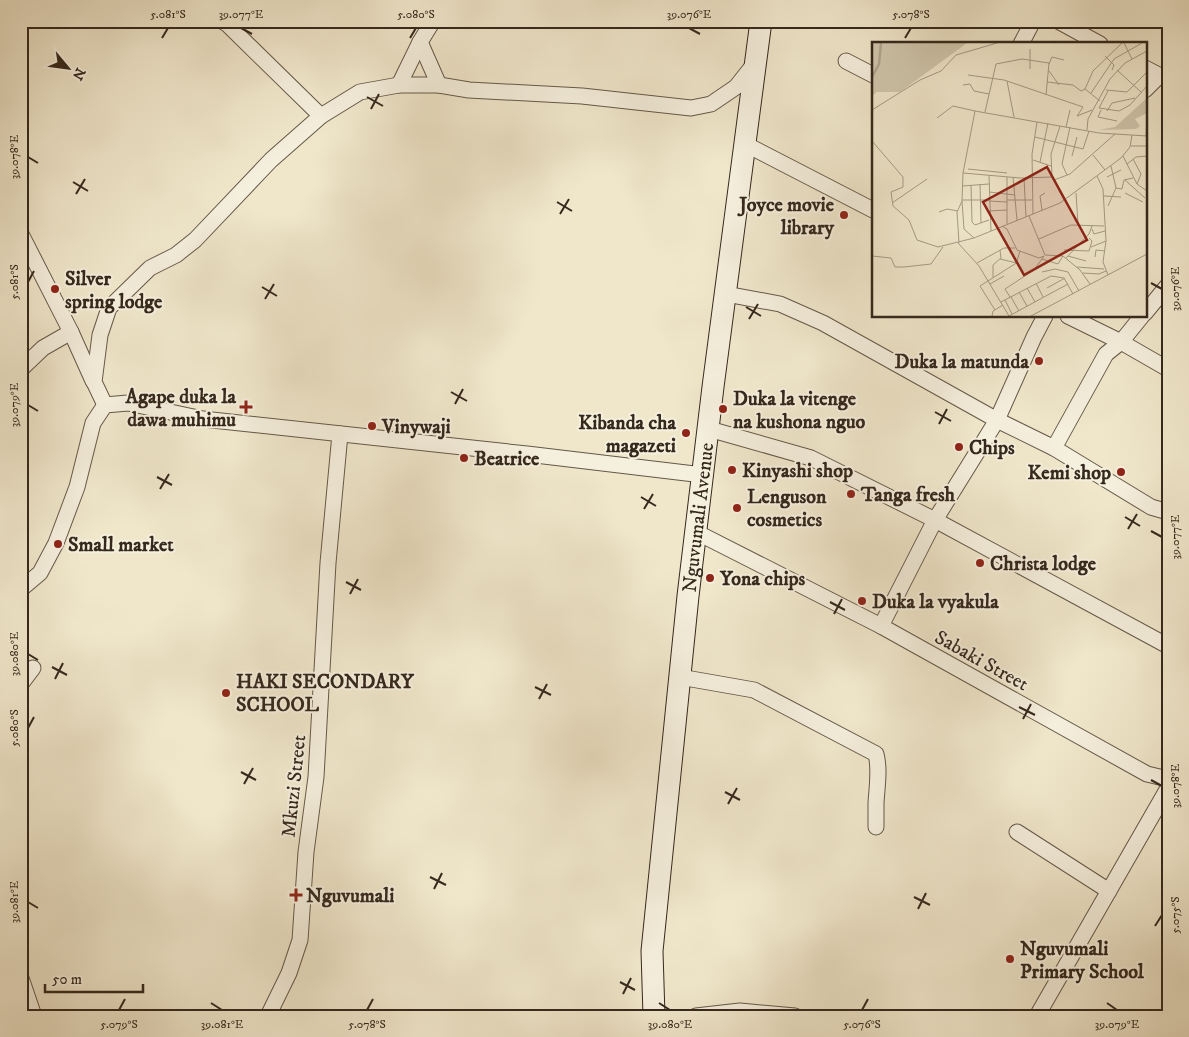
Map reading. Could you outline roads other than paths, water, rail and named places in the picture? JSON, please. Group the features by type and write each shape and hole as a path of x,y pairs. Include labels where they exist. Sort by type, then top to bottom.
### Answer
{"street":[{"path":"222,21 321,116"},
{"path":"399,85 420,42 433,21"},
{"name":"Nguvumali Avenue","path":"654,1016 652,951 680,677 703,475 761,21"},
{"path":"1022,42 1033,21"},
{"path":"1058,21 1096,42"},
{"path":"420,42 439,86"},
{"path":"846,61 872,74"},
{"path":"94,382 100,334 109,308 150,268 176,255 195,240 271,160 321,116 360,92 399,85 439,86 469,90 582,96 691,108 711,104 736,87 756,62"},
{"path":"1146,69 1164,78 1146,89"},
{"path":"745,144 872,209"},
{"path":"21,234 71,332 105,405"},
{"path":"1146,312 1168,286"},
{"path":"726,294 780,304 824,322 997,420 1054,448 1151,507 1168,512"},
{"path":"881,626 935,520 997,420 1044,318"},
{"path":"1072,318 1121,342 1168,369"},
{"path":"1054,448 1106,354 1121,342 1140,318"},
{"path":"21,369 43,348 71,332"},
{"path":"105,405 128,403 203,419 703,475"},
{"path":"21,589 40,573 56,543 77,487 93,423 105,405"},
{"path":"709,428 811,458 935,520 1168,646"},
{"name":"Mkuzi Street","path":"268,1016 289,973 300,940 306,852 316,777 328,563 340,434"},
{"name":"Sabaki Street","path":"696,532 881,626 1147,774 1168,779"},
{"path":"21,684 33,668"},
{"path":"680,677 754,690 876,754 878,762 876,827"},
{"path":"1037,1016 1168,788"},
{"path":"1017,832 1109,891"},
{"path":"21,978 34,1016"},
{"path":"696,1016 740,1011 795,1016"}],"place":[{"name":"Joyce movie library","path":"844,215"},
{"name":"Silver spring lodge","path":"55,289"},
{"name":"Duka la matunda","path":"1039,361"},
{"name":"Agape duka la dawa muhimu","path":"246,407"},
{"name":"Duka la vitenge na kushona nguo","path":"723,409"},
{"name":"Vinywaji","path":"372,426"},
{"name":"Kibanda cha magazeti","path":"686,433"},
{"name":"Chips","path":"959,447"},
{"name":"Beatrice","path":"464,458"},
{"name":"Kinyashi shop","path":"732,470"},
{"name":"Kemi shop","path":"1121,472"},
{"name":"Tanga fresh","path":"851,494"},
{"name":"Lenguson cosmetics","path":"737,508"},
{"name":"Small market","path":"58,544"},
{"name":"Christa lodge","path":"980,563"},
{"name":"Yona chips","path":"710,578"},
{"name":"Duka la vyakula","path":"862,601"},
{"name":"HAKI SECONDARY SCHOOL","path":"226,693"},
{"name":"Nguvumali","path":"296,895"},
{"name":"Nguvumali Primary School","path":"1010,959"}]}
